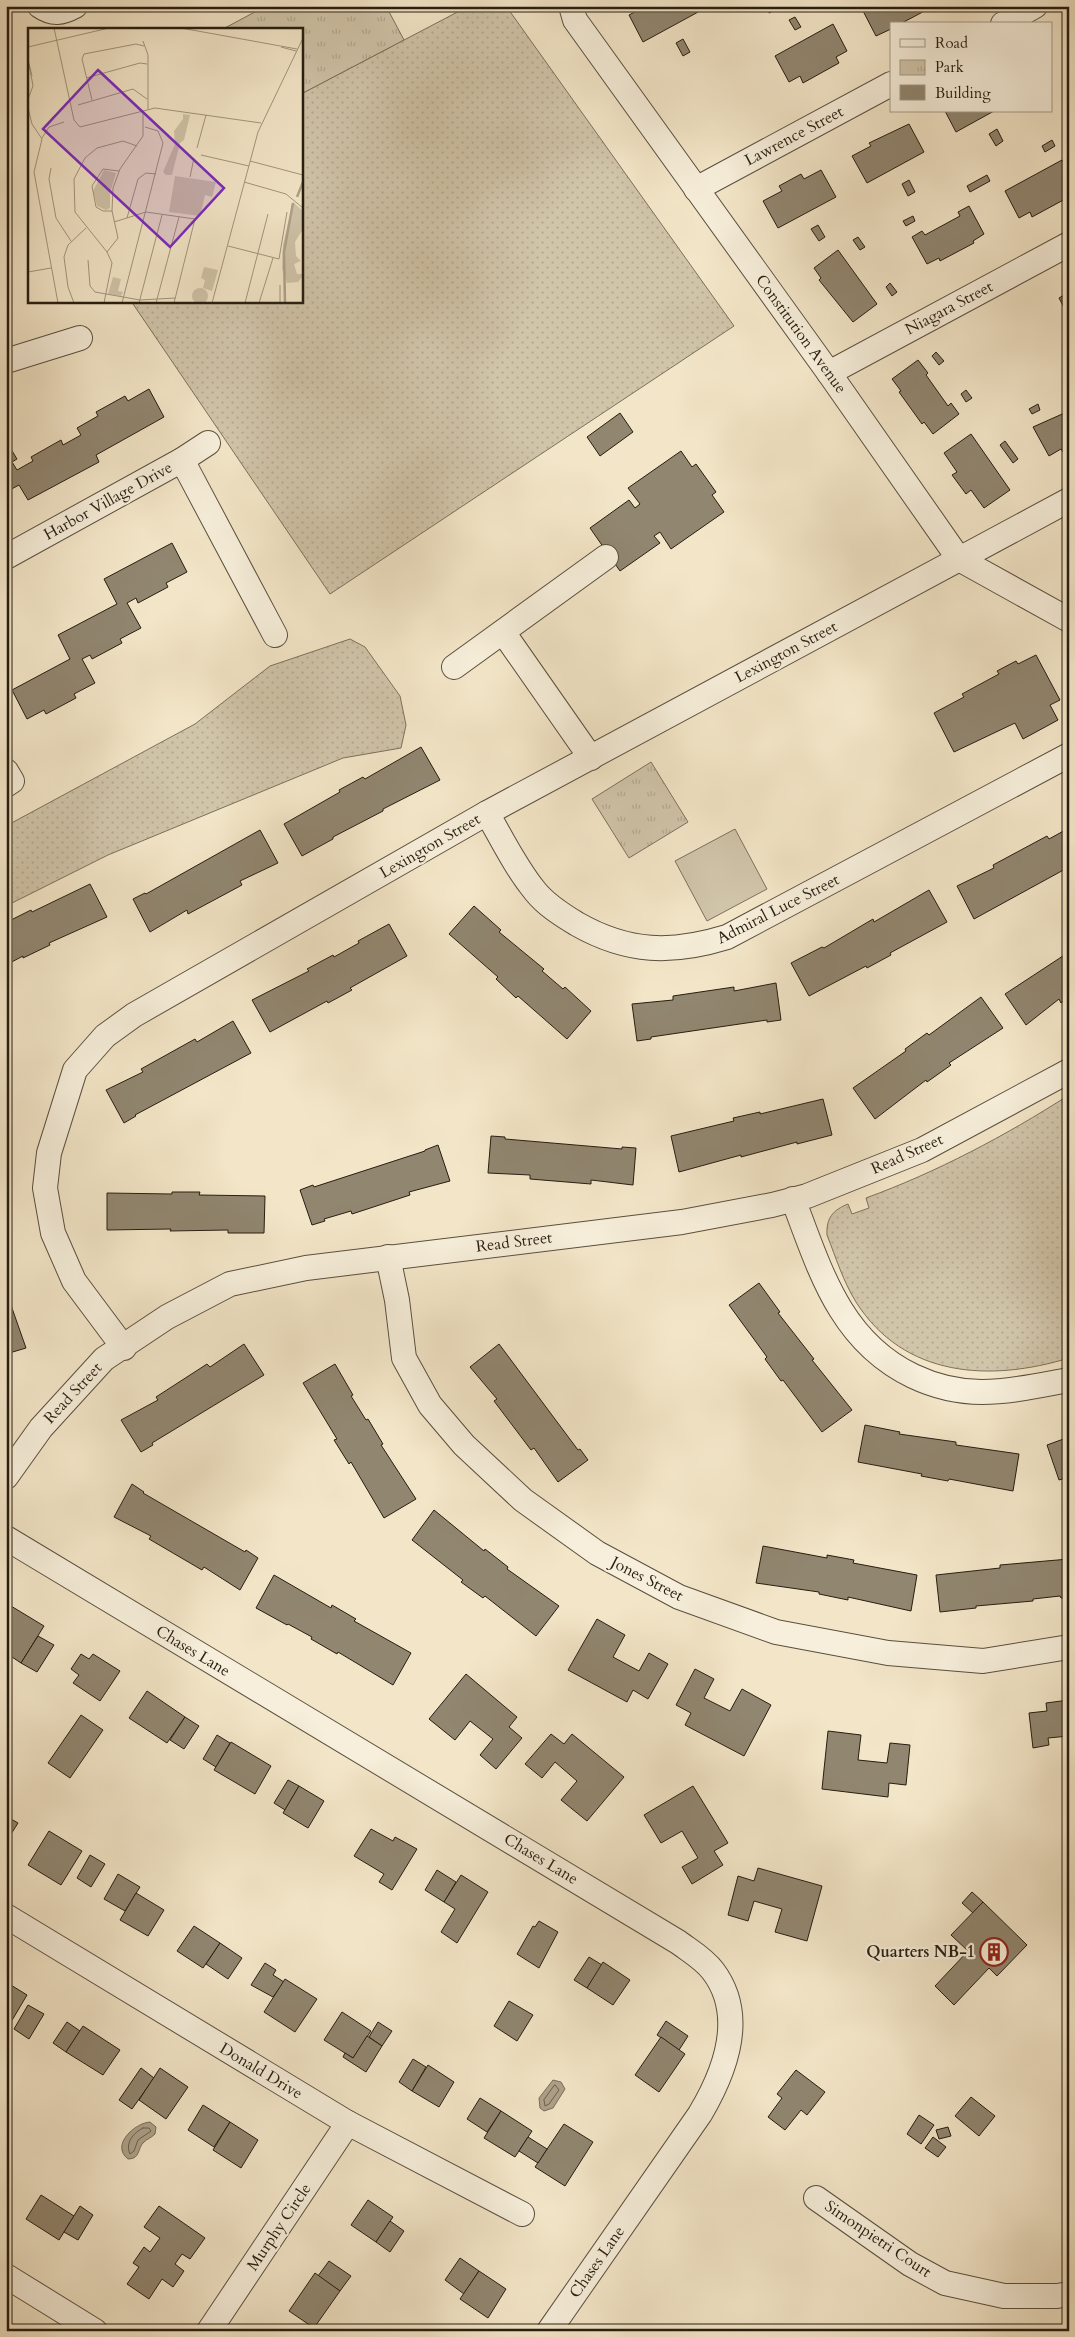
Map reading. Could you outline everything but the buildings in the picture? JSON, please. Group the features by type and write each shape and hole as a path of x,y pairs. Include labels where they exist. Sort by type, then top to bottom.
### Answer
{"street":[{"path":"40,6 51,12 62,12 75,6"},
{"name":"Constitution Avenue","path":"572,6 575,20 829,373 959,560 1069,620"},
{"path":"1007,22 1035,6"},
{"name":"Lawrence Street","path":"696,189 890,85"},
{"name":"Niagara Street","path":"829,373 1069,244"},
{"path":"6,361 80,338"},
{"name":"Harbor Village Drive","path":"6,557 182,460 208,443"},
{"path":"182,460 275,635"},
{"name":"Lexington Street","path":"124,1348 74,1281 53,1233 45,1188 49,1153 75,1070 105,1036 134,1015 487,813 1069,500"},
{"path":"454,667 606,557"},
{"path":"503,632 591,758"},
{"name":"Admiral Luce Street","path":"487,813 523,876 536,893 552,908 593,934 621,944 647,949 675,949 699,946 727,937 1069,754"},
{"path":"6,770 12,782 6,785"},
{"name":"Read Street","path":"6,1477 41,1428 104,1360 167,1318 230,1284 306,1268 388,1256 682,1222 772,1206 793,1200 922,1150 1069,1071"},
{"path":"793,1200 824,1279 842,1314 875,1353 896,1368 925,1382 950,1389 982,1392 1069,1380"},
{"name":"Jones Street","path":"388,1256 397,1300 404,1358 430,1405 464,1444 523,1500 597,1553 678,1597 776,1632 888,1653 984,1662 1069,1648"},
{"name":"Chases Lane","path":"6,1538 678,1942 699,1957 712,1970 722,1985 731,2024 728,2052 713,2092 700,2114 549,2331"},
{"name":"Donald Drive","path":"6,1916 348,2123 522,2214"},
{"name":"Murphy Circle","path":"210,2331 348,2123"},
{"name":"Simonpietri Court","path":"816,2198 910,2264 945,2283 1004,2296 1065,2298"},
{"path":"6,2276 95,2331"}],"green space":[{"path":"266,6 386,6 404,40 302,93 302,28 225,28"},
{"path":"469,6 506,6 734,326 330,594 132,302 302,302 302,93"},
{"path":"350,639 365,647 400,696 406,725 401,748 343,758 108,855 6,906 6,826 195,724 270,666"},
{"path":"651,762 688,822 629,858 592,799"},
{"path":"735,829 767,889 707,921 675,861"},
{"path":"1069,1095 1069,1358 1039,1366 1010,1370 980,1371 951,1368 924,1359 899,1346 876,1327 851,1294 827,1235 831,1215 848,1204 852,1214 869,1208 866,1198 945,1165 1020,1125"}],"water":[{"path":"553,2080 561,2082 565,2089 553,2108 544,2111 540,2108 539,2098"},
{"path":"150,2122 156,2127 155,2134 142,2144 135,2157 128,2159 123,2153 123,2141 132,2130 144,2123"}],"place":[{"name":"Quarters NB-1","path":"994,1952"}]}
